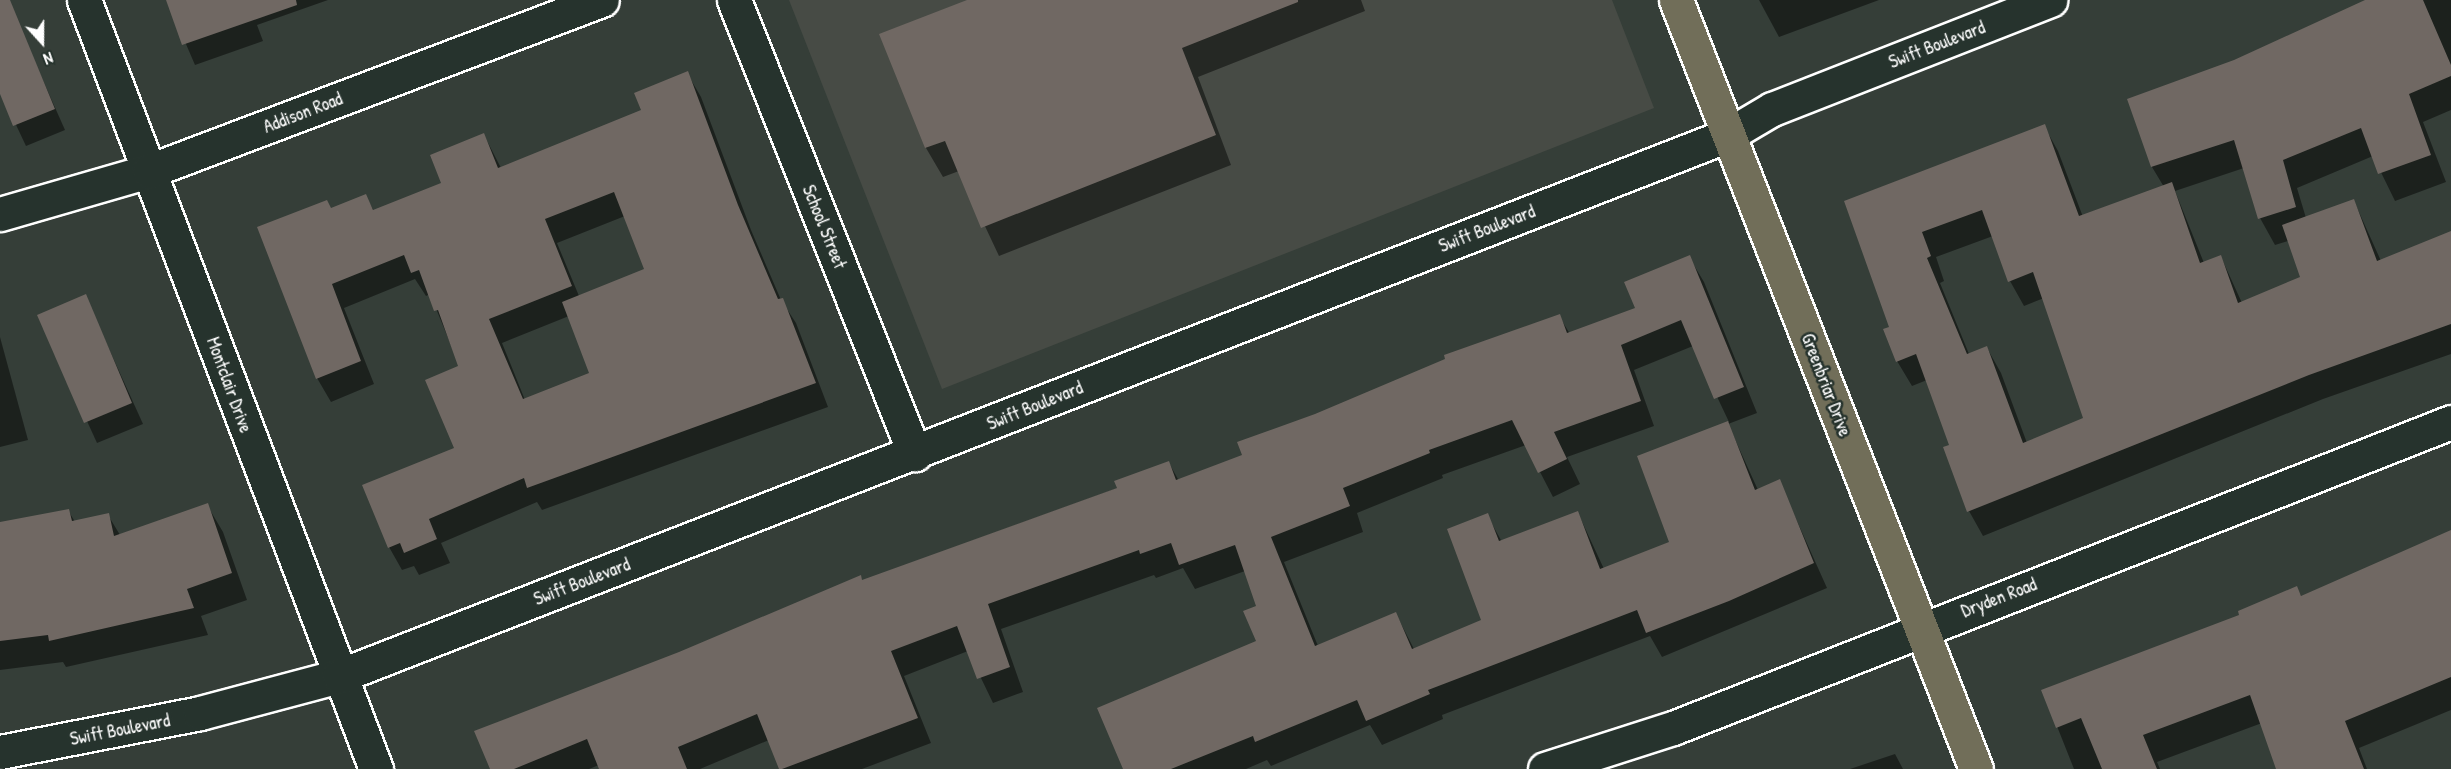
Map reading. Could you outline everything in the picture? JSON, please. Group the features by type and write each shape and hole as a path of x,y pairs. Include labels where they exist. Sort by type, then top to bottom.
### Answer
{"main road":[{"name":"Greenbriar Drive","path":"1676,0 1976,769"}],"street":[{"name":"Montclair Drive","path":"84,0 376,769"},
{"name":"Addison Road","path":"0,214 149,171 602,0"},
{"name":"School Street","path":"734,0 915,454"},
{"name":"Swift Boulevard","path":"0,752 200,713 339,676 915,454 1728,135 1772,109 2050,0"},
{"name":"Dryden Road","path":"1545,769 1672,728 1921,628 2451,422"}],"shaded area":[{"path":"789,0 1612,0 1654,108 942,389"}],"building":[{"path":"0,0 10,0 55,109 13,126 0,94"},
{"path":"166,0 296,0 297,5 182,45"},
{"path":"967,0 1298,0 1298,2 1182,48 1216,135 981,228 945,141 925,148 879,34"},
{"path":"2365,0 2423,0 2451,65 2451,76 2409,94 2431,155 2378,174 2361,128 2283,160 2296,207 2258,219 2234,140 2151,167 2127,99 2234,60"},
{"path":"688,71 738,205 778,299 783,298 816,383 527,488 524,478 429,519 437,539 404,553 400,543 388,548 362,485 454,448 425,380 458,366 438,310 434,311 419,270 411,273 404,255 332,284 361,361 316,379 257,227 327,200 331,208 366,194 373,210 441,183 430,155 484,133 498,168 641,110 634,93","holes":["614,192 644,269 562,302 589,373 523,399 489,319 572,286 545,219"]},
{"path":"2045,124 2079,216 2172,182 2200,263 2221,255 2238,303 2300,277 2282,225 2354,199 2377,261 2451,231 2451,324 2309,375 1967,512 1943,447 1949,445 1916,354 1896,362 1883,329 1889,327 1844,201","holes":["1982,210 2008,282 2033,272 2083,418 2023,443 1987,346 1967,354 1927,258 1931,256 1922,232"]},
{"path":"1690,255 1744,387 1714,399 1681,320 1621,345 1641,401 1554,432 1567,459 1538,473 1512,420 1429,450 1430,453 1343,488 1350,506 1271,537 1315,646 1396,612 1412,649 1481,620 1447,529 1488,513 1499,541 1578,511 1600,569 1669,542 1637,456 1728,421 1755,490 1780,479 1814,563 1729,601 1646,633 1637,610 1428,690 1430,694 1366,721 1357,700 1255,742 1253,736 1171,769 1123,769 1097,708 1256,641 1243,611 1256,606 1235,545 1179,565 1171,543 1140,554 1139,550 988,604 1010,667 977,679 957,626 891,651 918,718 782,769 779,769 757,714 678,747 687,769 599,769 587,739 514,769 490,769 474,731 679,652 861,575 862,580 1117,488 1114,481 1169,461 1176,480 1242,455 1237,442 1315,414 1445,359 1444,355 1560,314 1567,333 1635,308 1624,282"},
{"path":"86,294 132,403 84,423 37,315"},
{"path":"208,503 232,573 187,589 194,608 49,641 48,635 0,641 0,522 69,509 72,521 109,513 114,536"},
{"path":"2451,530 2451,677 2345,721 2364,769 2276,769 2250,695 2143,735 2157,769 2102,769 2081,718 2056,728 2041,690 2239,615 2238,611 2297,586 2301,596"}]}
